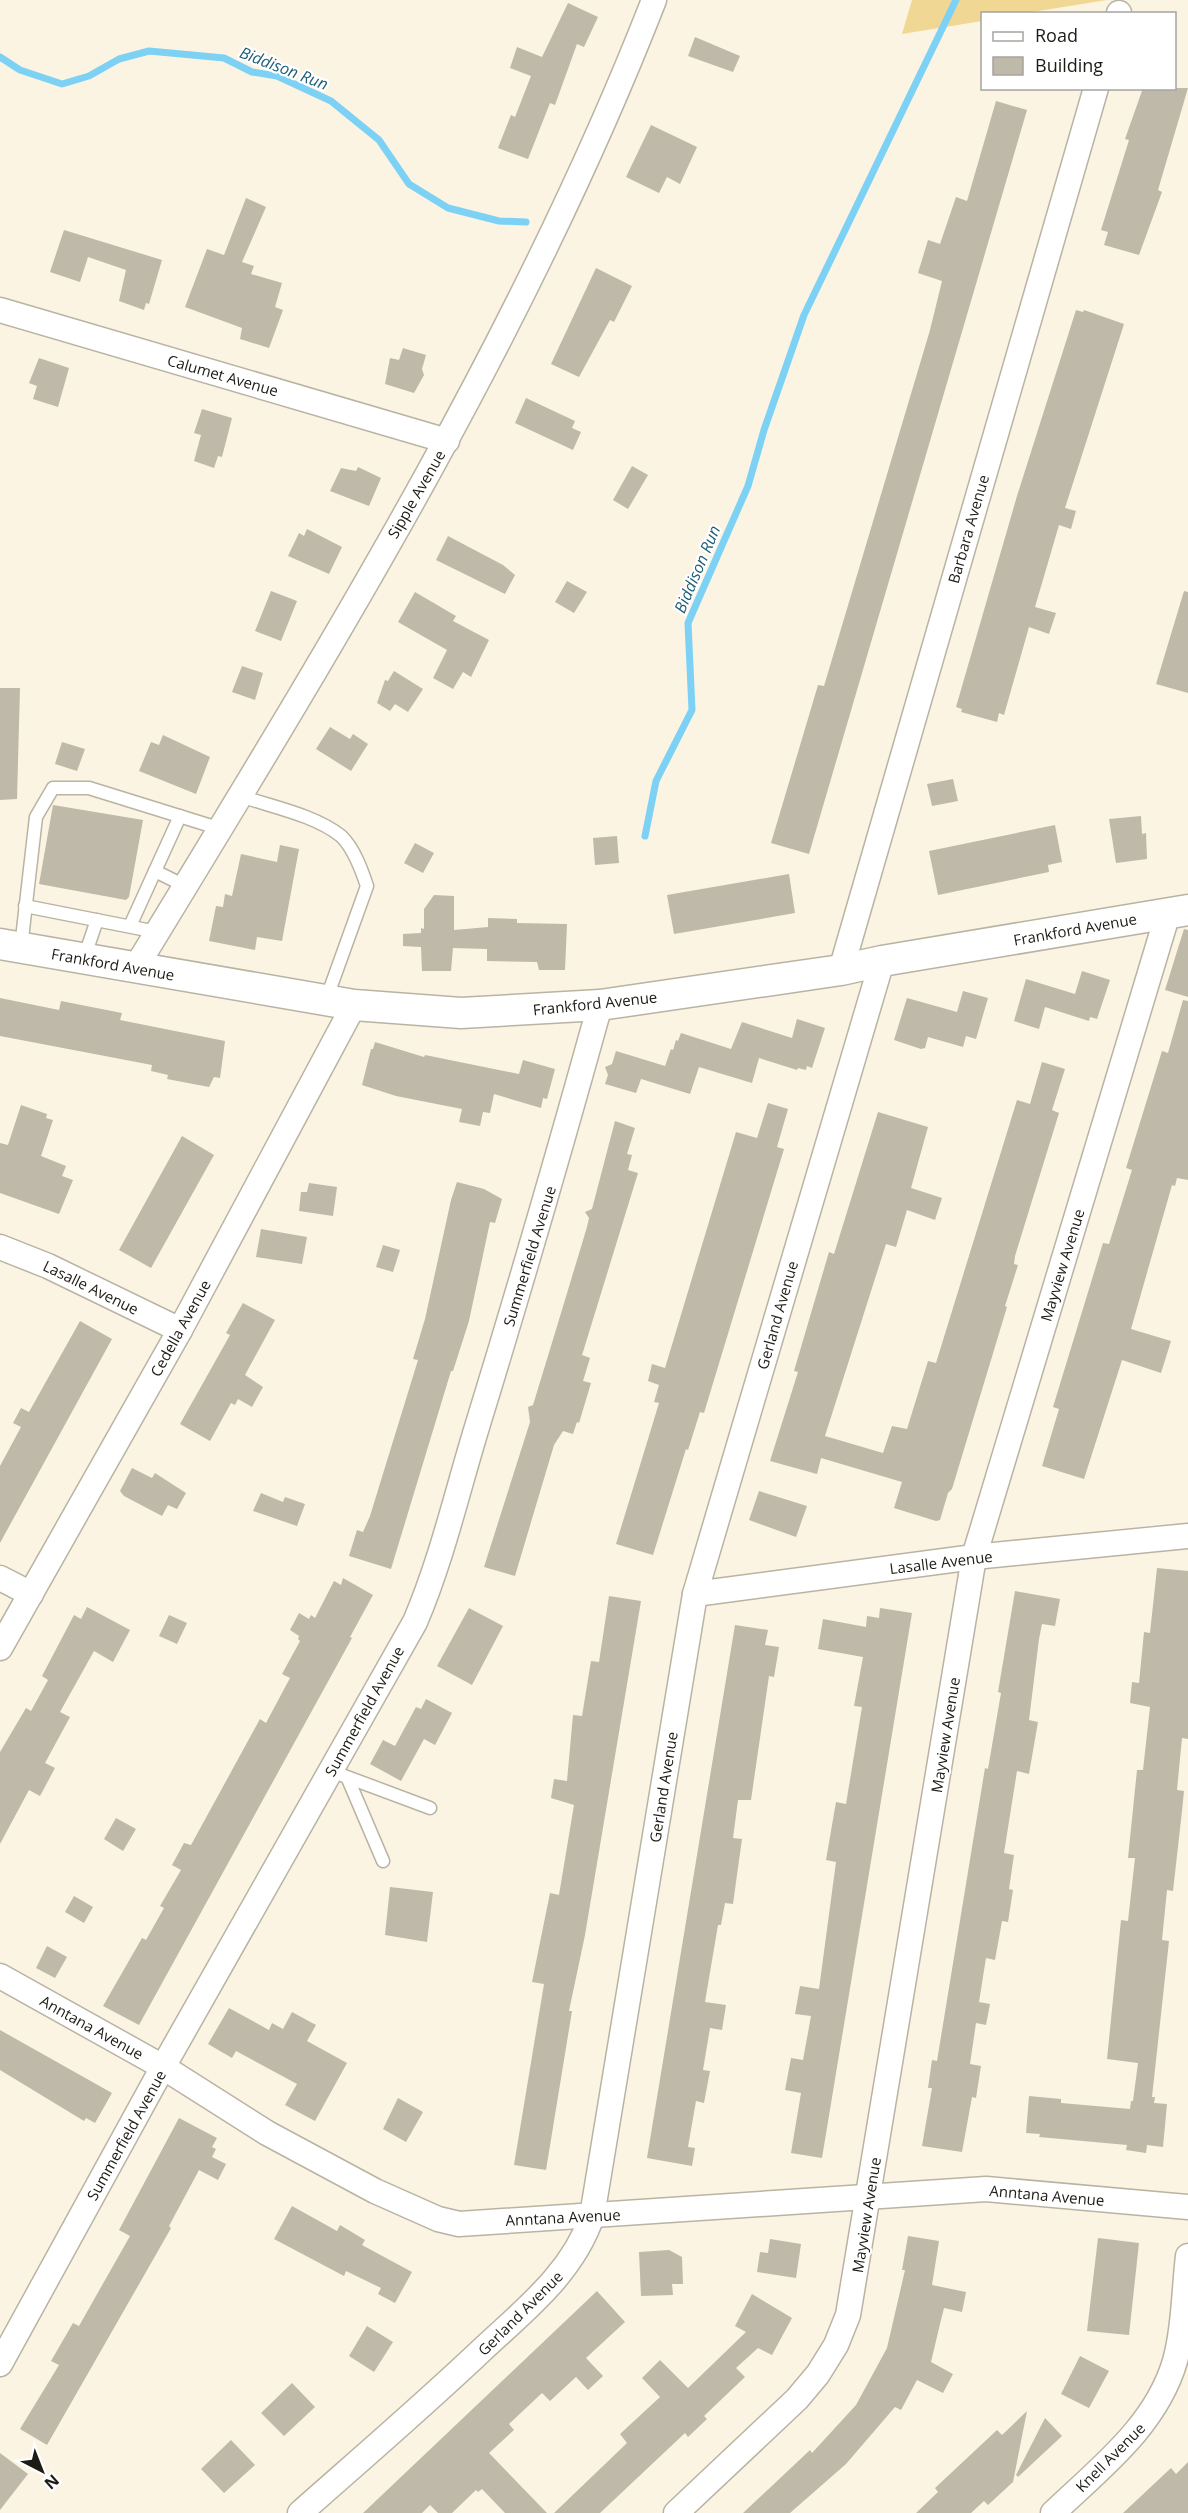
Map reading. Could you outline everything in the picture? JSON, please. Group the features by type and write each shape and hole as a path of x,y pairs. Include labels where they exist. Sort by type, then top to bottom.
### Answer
{"street":[{"name":"Sipple Avenue","path":"136,967 241,796 447,441 521,300 634,53 654,0"},
{"name":"Barbara Avenue","path":"841,970 1095,90"},
{"name":"Calumet Avenue","path":"0,310 447,441"},
{"name":"Frankford Avenue","path":"10,946 340,1002 461,1013 600,1005 841,970 882,961 1178,912"},
{"name":"Mayview Avenue","path":"676,2513 797,2399 824,2364 848,2315 974,1557 1178,912"},
{"name":"Gerland Avenue","path":"300,2513 452,2379 553,2283 573,2258 592,2216 695,1594 882,961"},
{"name":"Cedella Avenue","path":"0,1648 180,1330 340,1002"},
{"name":"Summerfield Avenue","path":"0,2364 163,2067 340,1775 415,1622 432,1582 458,1487 546,1202 600,1005"},
{"name":"Lasalle Avenue","path":"0,1247 48,1266 180,1330"},
{"name":"Lasalle Avenue","path":"695,1594 974,1557 1188,1536"},
{"path":"0,1578 31,1594"},
{"name":"Anntana Avenue","path":"0,1976 163,2067 267,2133 375,2191 438,2219 459,2224 986,2189 1188,2207"},
{"name":"Knell Avenue","path":"1053,2513 1130,2439 1150,2415 1165,2390 1175,2360 1188,2256"}],"lane":[{"path":"10,946 25,906 36,817 53,788 89,788 221,829"},
{"path":"241,796 320,824 343,837 360,865 367,886 340,1002"},
{"path":"130,926 180,816"},
{"path":"155,871 185,886"},
{"path":"25,906 158,932"},
{"path":"84,958 97,920"},
{"path":"340,1775 430,1808"},
{"path":"340,1775 383,1861"}],"shaded area":[{"path":"912,0 1107,0 1032,12 981,12 981,21 902,34"}],"building":[{"path":"568,3 598,17 584,47 577,44 555,105 550,103 528,159 498,148 511,115 515,117 531,76 510,68 517,47 542,57"},
{"path":"695,37 740,56 733,72 688,56"},
{"path":"1188,88 1158,190 1162,192 1139,255 1104,245 1108,232 1101,230 1129,140 1125,139 1142,90"},
{"path":"996,101 1027,110 809,854 771,843 818,685 824,686 930,330 942,281 918,273 928,240 940,244 956,197 967,201"},
{"path":"651,125 697,147 680,184 667,177 659,193 626,177"},
{"path":"246,198 266,207 242,262 254,266 251,274 282,283 275,307 283,310 269,348 240,339 242,328 185,307 207,249 224,255"},
{"path":"64,230 162,260 149,304 146,303 144,310 119,301 126,270 88,257 80,282 50,272"},
{"path":"596,268 632,286 614,322 610,320 579,377 551,364"},
{"path":"1076,310 1083,312 1084,310 1124,324 1065,508 1076,511 1071,529 1059,525 1035,607 1056,613 1049,634 1029,627 1004,715 999,713 997,722 961,712 962,709 956,707 1017,496"},
{"path":"403,348 426,355 422,369 424,375 414,393 385,384 390,358 399,360"},
{"path":"39,358 69,368 58,407 33,399 37,386 29,383"},
{"path":"526,398 575,421 572,428 581,432 573,450 515,423"},
{"path":"202,409 232,418 222,457 218,456 214,468 194,461 201,435 194,433"},
{"path":"632,466 648,475 628,509 613,500"},
{"path":"358,467 381,478 369,506 330,491 341,468 356,471"},
{"path":"307,529 342,547 329,574 288,556 299,533 304,536"},
{"path":"448,536 503,565 515,575 505,594 436,560"},
{"path":"567,581 587,592 574,613 555,602"},
{"path":"271,591 297,601 281,641 255,631"},
{"path":"1184,591 1188,592 1188,693 1156,684"},
{"path":"415,592 456,616 453,621 489,640 471,677 463,672 453,689 433,678 447,650 398,622"},
{"path":"242,666 263,673 255,700 232,692"},
{"path":"394,671 423,689 408,712 395,704 390,711 377,703 385,680 388,681"},
{"path":"0,688 20,688 17,799 0,800"},
{"path":"330,727 350,739 353,734 368,744 351,771 316,749"},
{"path":"163,735 210,757 196,794 139,771 151,742 159,745"},
{"path":"62,742 85,749 77,771 55,764"},
{"path":"953,779 958,801 932,806 927,784"},
{"path":"53,805 143,820 129,897 126,900 39,884"},
{"path":"1141,816 1142,834 1146,833 1147,859 1116,863 1109,819"},
{"path":"1055,825 1062,862 1048,865 1049,872 938,895 929,851"},
{"path":"617,836 619,863 595,865 593,838"},
{"path":"415,843 434,853 423,873 404,863"},
{"path":"280,845 299,849 282,941 257,937 255,950 209,941 216,906 223,907 225,894 232,896 241,854 277,862"},
{"path":"789,874 795,913 674,934 667,895"},
{"path":"434,895 454,896 454,930 488,927 488,918 517,919 517,923 567,924 565,970 539,970 537,962 487,961 487,949 453,948 451,971 422,971 421,947 403,946 403,934 421,933 421,928 424,929 424,909"},
{"path":"1184,929 1188,930 1188,997 1165,990"},
{"path":"1082,971 1110,980 1097,1019 1090,1017 1089,1021 1045,1007 1039,1029 1014,1021 1026,979 1075,994"},
{"path":"963,991 988,998 976,1039 966,1036 963,1047 928,1037 925,1048 921,1049 894,1040 907,998 957,1012"},
{"path":"0,998 59,1010 61,1001 122,1013 120,1020 225,1041 220,1078 214,1077 209,1087 167,1079 168,1075 151,1071 152,1065 0,1036"},
{"path":"1183,1000 1188,1001 1188,1180 1177,1178 1175,1186 1172,1185 1131,1329 1171,1341 1161,1373 1122,1360 1084,1479 1042,1466 1059,1409 1053,1407 1103,1243 1109,1244 1132,1170 1126,1168 1162,1051 1168,1053"},
{"path":"797,1019 825,1028 812,1068 807,1066 806,1070 798,1068 797,1070 759,1058 752,1083 699,1067 690,1094 641,1079 636,1093 605,1084 608,1075 605,1067 612,1064 616,1051 665,1066 671,1049 673,1050 681,1033 731,1049 742,1022 792,1038"},
{"path":"375,1042 424,1057 425,1055 519,1074 523,1060 555,1069 547,1099 543,1098 541,1108 494,1094 490,1113 483,1112 480,1126 459,1122 462,1109 396,1096 362,1085 371,1049"},
{"path":"1042,1062 1065,1069 1052,1110 1059,1113 1015,1256 1014,1264 1018,1265 1005,1306 1007,1307 952,1489 948,1493 940,1520 936,1521 894,1508 902,1482 821,1458 817,1474 770,1461 798,1372 794,1371 829,1252 834,1254 878,1112 928,1127 911,1188 942,1198 935,1220 907,1210 896,1247 886,1244 825,1436 883,1453 892,1426 907,1429 928,1361 936,1363 1017,1100 1030,1104"},
{"path":"768,1103 788,1109 777,1147 784,1149 704,1413 700,1412 688,1450 686,1449 653,1555 616,1544 659,1403 654,1402 659,1385 648,1381 652,1364 665,1368 736,1132 757,1138"},
{"path":"21,1105 47,1114 46,1118 53,1120 41,1156 66,1166 62,1176 73,1180 59,1214 0,1193 0,1143 8,1145"},
{"path":"615,1121 635,1128 627,1154 632,1155 628,1170 638,1173 582,1355 590,1358 583,1381 591,1383 579,1423 577,1422 573,1434 563,1431 554,1445 515,1576 484,1567 530,1422 528,1407 533,1405 558,1323 587,1227 589,1218 585,1212 592,1209"},
{"path":"182,1136 214,1155 151,1268 119,1250"},
{"path":"457,1182 484,1189 502,1199 495,1223 490,1222 469,1321 453,1371 451,1371 391,1569 349,1556 357,1530 363,1532 370,1516 418,1360 413,1359 425,1319"},
{"path":"309,1183 337,1187 333,1216 299,1211 301,1192 307,1192"},
{"path":"261,1229 307,1237 302,1264 256,1257"},
{"path":"383,1245 400,1250 393,1272 376,1267"},
{"path":"243,1303 275,1320 245,1375 263,1387 252,1407 238,1399 235,1405 231,1403 210,1441 180,1424 230,1335 226,1333"},
{"path":"80,1321 112,1339 0,1543 0,1466 21,1427 13,1423 21,1408 29,1412"},
{"path":"132,1468 152,1478 155,1473 186,1493 177,1509 168,1505 162,1516 124,1496 120,1491"},
{"path":"759,1491 807,1506 796,1537 749,1520"},
{"path":"261,1493 283,1502 285,1497 305,1504 297,1526 253,1511"},
{"path":"1157,1568 1188,1571 1188,1739 1182,1738 1177,1790 1184,1791 1173,1891 1167,1890 1162,1940 1169,1941 1152,2097 1155,2097 1154,2103 1167,2104 1163,2147 1147,2145 1146,2153 1126,2150 1127,2145 1039,2137 1040,2134 1026,2133 1029,2096 1061,2099 1061,2103 1130,2109 1131,2101 1133,2101 1138,2063 1107,2059 1121,1920 1128,1921 1135,1858 1128,1858 1137,1770 1143,1770 1150,1707 1130,1703 1132,1682 1139,1683 1144,1632 1150,1633"},
{"path":"343,1578 373,1595 350,1637 352,1638 139,2025 103,2006 142,1938 146,1940 164,1908 160,1906 181,1870 172,1865 184,1843 191,1845 260,1719 266,1723 290,1678 282,1674 300,1641 299,1636 290,1630 299,1613 309,1619 311,1615 315,1618 334,1581 341,1585"},
{"path":"1015,1591 1060,1599 1055,1626 1042,1624 1039,1639 1029,1720 1038,1722 1029,1774 1017,1771 1004,1853 1014,1855 1009,1889 1013,1890 1008,1922 1002,1921 995,1960 986,1958 979,2002 990,2004 986,2025 976,2023 970,2064 981,2066 976,2098 972,2097 962,2152 922,2146 932,2088 928,2088 932,2060 937,2061 985,1768 988,1769 1001,1693 998,1692"},
{"path":"609,1596 641,1601 585,1935 569,2011 572,2011 546,2170 514,2165 544,1984 532,1982 550,1893 559,1895 574,1805 551,1798 554,1779 567,1781 573,1715 582,1716 591,1661 599,1662"},
{"path":"87,1607 130,1630 113,1662 94,1651 60,1712 70,1717 45,1763 55,1768 40,1796 29,1790 0,1844 0,1752 26,1708 31,1711 48,1680 42,1676 74,1615 81,1619"},
{"path":"469,1608 503,1626 472,1685 437,1666"},
{"path":"880,1608 912,1613 822,2158 791,2153 801,2093 785,2090 791,2058 803,2060 811,2016 795,2014 800,1986 819,1989 836,1862 826,1860 836,1802 846,1804 862,1707 854,1706 863,1657 818,1649 823,1619 866,1627 867,1616 879,1618"},
{"path":"169,1615 187,1623 177,1644 159,1636"},
{"path":"735,1625 768,1630 765,1645 779,1647 774,1677 769,1676 751,1800 738,1800 733,1838 742,1839 733,1904 725,1903 721,1925 718,1925 705,2002 726,2005 722,2030 710,2028 703,2070 710,2071 704,2103 696,2101 688,2147 695,2148 692,2166 647,2158"},
{"path":"426,1699 452,1713 435,1745 424,1739 401,1781 370,1764 383,1740 395,1746 416,1707 421,1709"},
{"path":"116,1818 136,1829 123,1851 104,1839"},
{"path":"390,1887 433,1892 427,1942 385,1935"},
{"path":"74,1896 93,1907 84,1923 65,1912"},
{"path":"47,1946 67,1957 55,1978 36,1968"},
{"path":"229,2008 269,2030 272,2023 283,2029 292,2012 316,2025 307,2041 347,2063 315,2121 285,2105 297,2084 236,2051 232,2058 208,2044"},
{"path":"0,2030 112,2093 95,2123 86,2118 84,2121 0,2070"},
{"path":"398,2098 423,2112 406,2142 383,2129"},
{"path":"179,2118 217,2138 212,2147 216,2149 212,2157 226,2164 218,2180 199,2170 169,2226 171,2228 47,2445 20,2429 59,2365 51,2361 73,2323 79,2326 130,2236 119,2230"},
{"path":"292,2206 337,2231 340,2225 365,2240 362,2245 412,2272 395,2303 378,2294 381,2288 346,2271 344,2276 274,2239"},
{"path":"908,2236 939,2241 932,2285 966,2292 962,2312 944,2308 931,2362 953,2374 943,2393 917,2380 901,2410 895,2407 846,2464 790,2513 743,2513 810,2450 812,2453 856,2405 887,2348 905,2270 902,2270"},
{"path":"1098,2238 1139,2243 1129,2335 1087,2331"},
{"path":"770,2239 801,2244 796,2278 757,2272 760,2252 768,2253"},
{"path":"669,2250 682,2257 683,2284 672,2284 673,2295 641,2296 639,2252"},
{"path":"597,2291 625,2322 586,2358 603,2376 588,2390 576,2377 550,2401 542,2393 509,2424 514,2430 489,2453 547,2513 505,2513 482,2489 478,2492 476,2490 452,2513 438,2513 430,2505 422,2513 363,2513"},
{"path":"752,2294 792,2318 772,2355 758,2348 736,2368 745,2377 704,2416 707,2419 688,2437 685,2433 600,2513 554,2513 627,2443 620,2434 660,2397 642,2378 660,2360 688,2388 746,2332 735,2326"},
{"path":"367,2326 393,2342 374,2372 349,2356"},
{"path":"1080,2356 1109,2371 1089,2408 1061,2394"},
{"path":"292,2383 315,2407 284,2436 261,2413"},
{"path":"1027,2411 1013,2482 988,2505 984,2501 971,2513 916,2513 938,2492 935,2488 997,2430 1002,2435"},
{"path":"1045,2418 1062,2436 1018,2477 1016,2475"},
{"path":"231,2440 255,2465 224,2493 201,2469"},
{"path":"0,2453 28,2474 0,2510"},
{"path":"1188,2462 1188,2513 1123,2513 1171,2468 1176,2474"}],"waterway":[{"name":"Biddison Run","path":"645,836 656,781 692,710 688,623 748,486 764,430 804,315 956,0"},
{"name":"Biddison Run","path":"0,57 20,70 62,84 89,76 119,59 149,51 224,58 252,72 277,76 331,101 379,140 409,184 448,208 499,221 526,222"}]}
